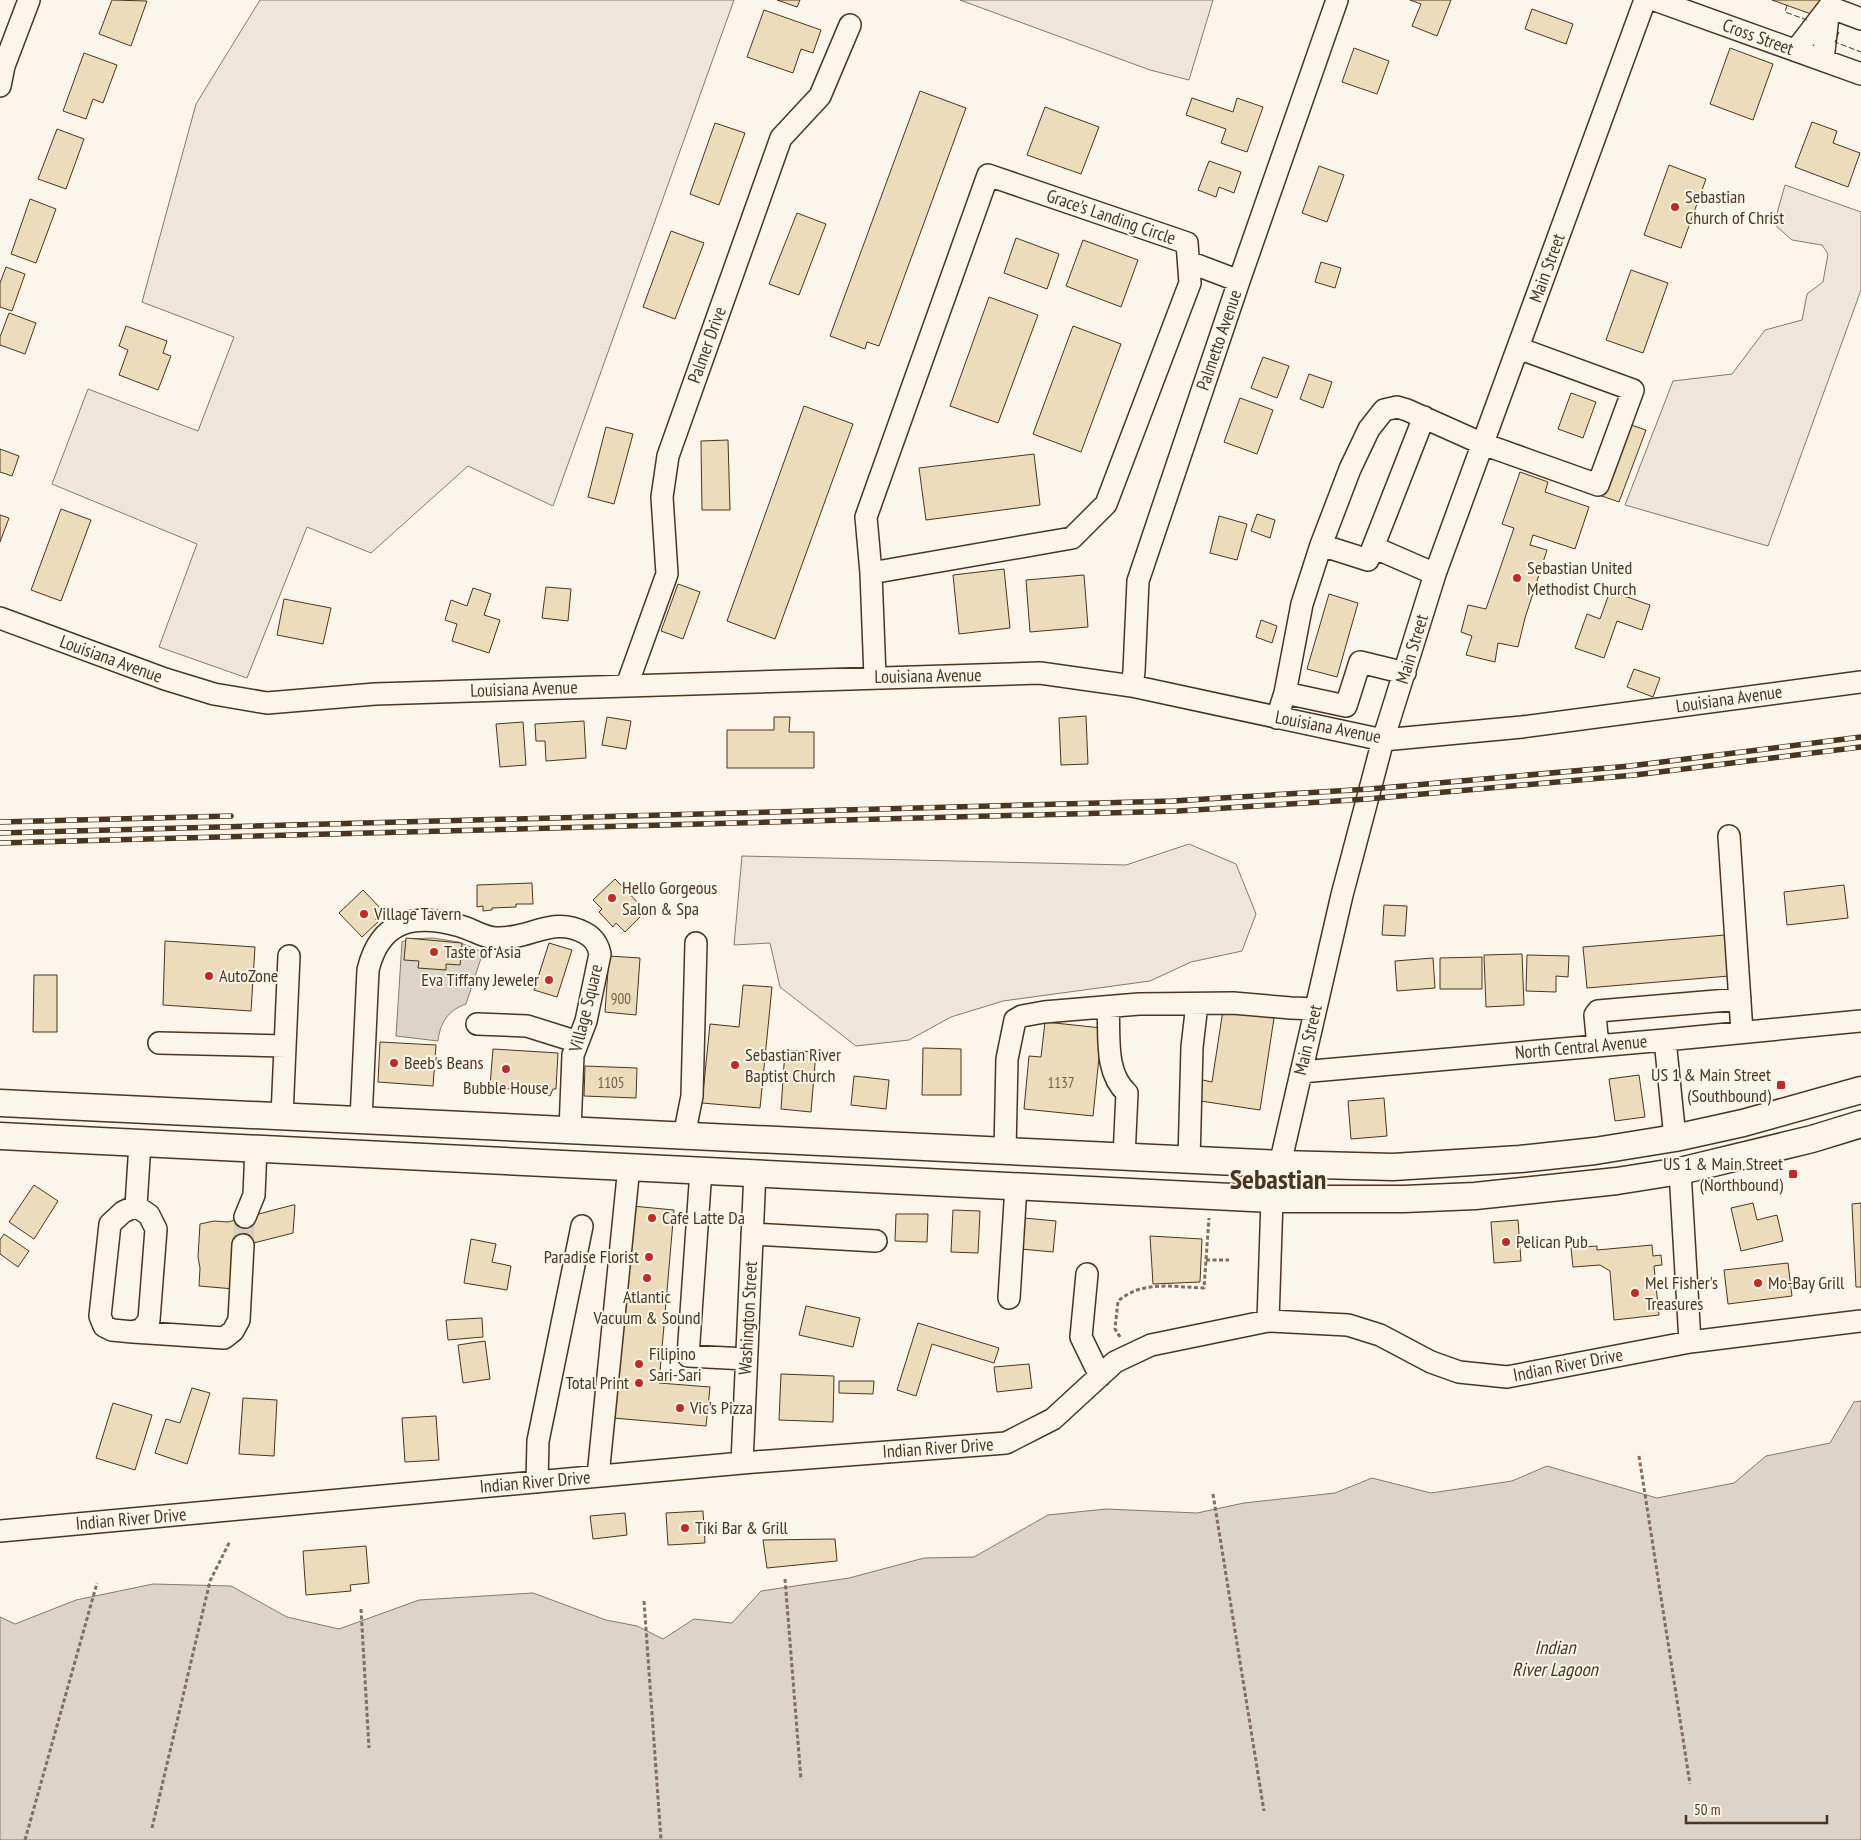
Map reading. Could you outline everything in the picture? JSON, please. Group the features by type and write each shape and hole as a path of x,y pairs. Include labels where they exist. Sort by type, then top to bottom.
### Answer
{"main road":[{"path":"0,1103 1189,1160 1394,1167 1520,1159 1595,1151 1675,1138 1743,1123 1861,1090"},
{"path":"0,1136 1272,1199 1404,1200 1565,1188 1680,1171 1804,1141 1861,1124"},
{"path":"632,1166 667,1153 677,1146 684,1136"},
{"path":"755,1172 771,1158 811,1142"}],"street":[{"path":"0,86 4,66 29,0"},
{"name":"Palmetto Avenue","path":"1132,686 1138,581 1238,280 1337,0"},
{"name":"Main Street","path":"1268,1321 1272,1199 1315,1008 1383,740 1435,574 1646,0"},
{"name":"Cross Street","path":"1656,0 1861,74"},
{"path":"1796,50 1828,6"},
{"path":"1828,6 1861,19"},
{"path":"1823,60 1828,6"},
{"name":"Palmer Drive","path":"627,685 667,574 662,497 668,456 781,138 820,96 850,25"},
{"name":"Grace's Landing Circle","path":"871,573 1072,538 1106,504 1190,283 1188,243 988,175 866,517 871,573 875,677"},
{"path":"1189,262 1238,280"},
{"path":"1278,718 1285,693 1302,604 1322,545 1354,461 1369,429 1384,410 1397,407 1483,444 1598,485 1633,390 1518,348"},
{"path":"1322,545 1368,560 1424,417"},
{"path":"1373,547 1435,574"},
{"name":"Louisiana Avenue","path":"0,618 165,679 214,694 268,703 375,694 1040,673 1132,686 1383,740 1522,727 1861,682"},
{"path":"1285,693 1346,706 1360,662 1405,672"},
{"path":"1728,836 1742,1032"},
{"name":"Village Square","path":"361,1120 368,970 378,942 387,932 407,922 436,921 460,926 494,938 523,936 555,926 568,925 587,934 597,943 600,954 586,1021 573,1055 570,1130"},
{"path":"684,1136 692,1096 696,943"},
{"path":"282,1116 289,956"},
{"path":"1598,1046 1595,1015 1598,1011 1740,999"},
{"path":"1005,1151 1008,1058 1015,1020 1022,1016 1044,1012 1139,1004 1233,1003 1315,1008"},
{"path":"1189,1160 1192,1047 1197,1004"},
{"path":"1108,1007 1110,1062 1119,1086 1127,1093 1124,1157"},
{"name":"North Central Avenue","path":"1300,1072 1861,1021"},
{"path":"477,1024 527,1026 578,1042"},
{"path":"1665,1040 1675,1138"},
{"path":"159,1043 285,1046"},
{"path":"136,1206 140,1142"},
{"path":"251,1209 256,1148"},
{"path":"598,1476 632,1166"},
{"path":"701,1170 688,1356 746,1359"},
{"path":"1680,1171 1690,1342"},
{"name":"Washington Street","path":"742,1463 755,1172"},
{"path":"1009,1298 1016,1186"},
{"path":"136,1206 122,1212 110,1224 100,1316 104,1326 112,1330 224,1338 233,1331 239,1320 248,1244"},
{"path":"133,1332 142,1329 149,1320 156,1229 149,1215 136,1206"},
{"path":"537,1482 538,1441 582,1226"},
{"path":"752,1234 876,1241"},
{"path":"1087,1274 1081,1337 1100,1376"},
{"name":"Indian River Drive","path":"0,1531 742,1463 1006,1442 1053,1419 1115,1362 1151,1345 1268,1321 1348,1325 1380,1335 1431,1362 1460,1372 1507,1377 1690,1342 1861,1321"}],"path":[{"path":"1120,1337 1115,1329 1118,1301 1128,1292 1150,1286 1204,1288 1209,1218"},
{"path":"1206,1260 1229,1260"},
{"path":"1639,1456 1690,1784"},
{"path":"1213,1494 1264,1811"},
{"path":"152,1828 210,1581 230,1541"},
{"path":"785,1578 801,1780"},
{"path":"25,1840 97,1583"},
{"path":"644,1602 661,1840"},
{"path":"361,1610 369,1748"}],"shaded area":[{"path":"260,0 734,0 553,506 468,466 371,553 307,527 247,678 159,647 197,544 52,484 88,389 198,431 234,337 142,302 196,104"},
{"path":"960,0 1213,0 1189,80 1150,70"},
{"path":"1785,185 1861,212 1861,290 1768,546 1625,505 1673,381 1732,374 1765,330 1802,320 1807,294 1823,282 1828,254 1822,245 1792,240 1774,224"},
{"path":"1189,844 1236,864 1256,914 1242,951 1191,962 1150,981 1003,1001 951,1017 909,1040 856,1046 780,987 770,943 734,945 742,856 1126,865"}],"water":[{"path":"433,938 458,942 483,952 466,1004 454,1010 446,1018 438,1041 396,1036 402,942 409,939"},
{"name":"Indian River Lagoon","path":"1861,1401 1861,1840 0,1840 0,1617 15,1624 76,1600 153,1584 231,1586 287,1617 339,1629 419,1600 533,1593 606,1620 637,1626 663,1639 694,1619 732,1623 761,1591 849,1578 924,1558 974,1557 1048,1515 1106,1509 1197,1513 1244,1503 1335,1493 1372,1478 1431,1493 1512,1481 1547,1466 1657,1498 1734,1483 1766,1456 1830,1443 1854,1402"}],"building":[{"path":"112,0 147,1 131,46 99,34"},
{"path":"777,0 800,0 797,7"},
{"path":"1410,0 1451,0 1437,36 1412,26 1421,4"},
{"path":"1772,0 1820,0 1814,15"},
{"path":"1532,9 1573,24 1566,44 1525,29"},
{"path":"764,10 821,30 813,53 801,49 793,73 747,57"},
{"path":"1354,48 1389,61 1377,94 1342,82"},
{"path":"1730,48 1773,64 1753,120 1710,104"},
{"path":"84,53 117,65 103,103 93,99 86,119 63,111"},
{"path":"920,91 966,108 879,346 867,342 865,349 830,336"},
{"path":"1192,98 1233,112 1237,98 1263,107 1247,152 1221,143 1226,129 1186,115"},
{"path":"1045,107 1099,127 1081,174 1027,155"},
{"path":"1812,122 1837,131 1833,143 1860,153 1848,187 1795,167"},
{"path":"715,123 745,133 719,205 690,194"},
{"path":"57,129 84,139 66,189 38,179"},
{"path":"1209,161 1241,172 1234,193 1219,187 1216,197 1198,190"},
{"name":"Sebastian Church of Christ","path":"1669,165 1706,179 1681,248 1644,235"},
{"path":"1319,166 1344,175 1327,222 1302,213"},
{"path":"30,199 56,209 36,263 11,254"},
{"path":"797,213 826,224 799,295 769,284"},
{"path":"671,231 704,243 675,319 643,307"},
{"path":"1016,238 1059,254 1047,289 1004,273"},
{"path":"1083,240 1138,260 1121,307 1066,286"},
{"path":"1321,262 1341,268 1335,288 1315,282"},
{"path":"6,267 25,274 12,311 0,307 0,283"},
{"path":"1631,270 1668,283 1643,353 1606,340"},
{"path":"989,297 1038,315 998,423 950,406"},
{"path":"9,313 36,323 25,354 0,345 0,337"},
{"path":"126,326 167,341 163,353 171,356 158,390 119,375 128,350 119,346"},
{"path":"1073,326 1121,344 1081,452 1033,434"},
{"path":"1263,357 1289,366 1277,398 1251,388"},
{"path":"1309,374 1332,382 1323,408 1300,399"},
{"path":"1571,393 1596,402 1583,438 1558,429"},
{"path":"1240,398 1273,410 1257,454 1224,442"},
{"path":"804,406 853,424 775,639 727,621"},
{"path":"1625,423 1646,430 1619,502 1599,495"},
{"path":"606,427 633,434 614,504 588,497"},
{"path":"728,440 730,510 702,510 701,441"},
{"path":"0,449 19,456 12,476 0,472"},
{"path":"1034,454 1040,505 926,520 919,468"},
{"name":"Sebastian United Methodist Church","path":"1520,472 1548,482 1545,492 1589,507 1575,549 1533,535 1530,545 1547,550 1525,618 1518,647 1498,643 1495,662 1466,655 1472,636 1461,632 1468,605 1486,609 1514,528 1502,524"},
{"path":"61,509 91,520 61,601 31,590"},
{"path":"1257,514 1275,520 1270,538 1251,531"},
{"path":"0,515 9,518 0,542"},
{"path":"1219,516 1247,524 1237,560 1210,553"},
{"path":"1004,569 1010,628 959,634 953,575"},
{"path":"1084,575 1088,627 1030,632 1026,580"},
{"path":"678,584 700,592 683,639 661,631"},
{"path":"546,587 571,589 568,621 542,618"},
{"path":"473,588 491,594 484,615 500,620 489,653 452,641 457,624 445,620 451,600 467,606"},
{"path":"1610,591 1650,605 1642,630 1617,621 1604,658 1575,648 1587,614 1600,619"},
{"path":"1329,594 1358,603 1337,677 1307,669"},
{"path":"284,599 331,608 323,644 277,635"},
{"path":"1261,620 1277,626 1272,643 1256,637"},
{"path":"1634,669 1660,678 1653,697 1627,687"},
{"path":"1086,716 1088,764 1061,765 1059,718"},
{"path":"607,717 631,721 626,749 602,745"},
{"path":"774,717 790,717 789,732 814,732 814,768 727,768 727,730 774,730"},
{"path":"584,721 586,758 546,761 545,741 536,741 535,724"},
{"path":"523,722 526,765 500,767 496,724"},
{"path":"615,879 646,911 625,932 616,923 613,927 599,912 602,909 593,900"},
{"path":"532,883 533,904 516,904 516,907 492,908 492,910 483,911 483,906 477,907 477,885"},
{"path":"1844,885 1848,918 1787,925 1784,892"},
{"path":"363,890 383,911 375,919 378,922 362,937 339,913"},
{"path":"1384,905 1407,906 1405,936 1382,935"},
{"path":"1725,935 1729,976 1587,988 1583,947"},
{"path":"406,938 462,943 460,965 446,964 446,970 418,968 419,961 404,960"},
{"name":"AutoZone","path":"165,941 255,947 251,1011 163,1005"},
{"path":"549,943 572,950 557,997 534,990"},
{"path":"1522,954 1524,1005 1486,1007 1484,955"},
{"path":"1527,955 1569,956 1568,977 1556,976 1556,992 1526,991"},
{"path":"609,956 640,958 636,1015 605,1012"},
{"path":"1482,957 1482,989 1440,989 1440,958"},
{"path":"1433,958 1435,988 1397,991 1395,961"},
{"path":"34,975 57,975 57,1032 33,1032"},
{"name":"Sebastian River Baptist Church","path":"743,985 772,987 760,1108 702,1103 710,1024 739,1027"},
{"path":"1223,1010 1274,1018 1260,1110 1194,1100 1198,1079 1212,1082"},
{"path":"1045,1022 1102,1028 1093,1116 1024,1109 1029,1056 1041,1057"},
{"path":"380,1042 436,1045 433,1086 378,1082"},
{"path":"923,1048 961,1049 961,1095 922,1095"},
{"path":"493,1049 558,1053 556,1089 553,1089 550,1096 533,1089 514,1087 496,1093 494,1086 490,1085"},
{"path":"785,1050 816,1052 811,1112 781,1109"},
{"path":"585,1066 637,1068 636,1098 584,1096"},
{"path":"1639,1075 1645,1117 1615,1121 1609,1079"},
{"path":"854,1076 889,1080 886,1109 851,1105"},
{"path":"1384,1098 1387,1136 1351,1139 1348,1101"},
{"path":"34,1185 58,1201 34,1239 9,1222"},
{"path":"1753,1203 1757,1220 1777,1215 1783,1241 1741,1251 1731,1208"},
{"path":"1861,1203 1861,1287 1856,1287 1852,1204"},
{"path":"295,1205 293,1233 238,1247 234,1289 199,1286 200,1224 214,1221 228,1222"},
{"path":"632,1206 674,1210 659,1383 710,1387 706,1426 613,1418"},
{"path":"953,1210 980,1211 978,1253 951,1252"},
{"path":"896,1214 928,1214 927,1242 895,1241"},
{"path":"1024,1218 1056,1221 1053,1252 1021,1249"},
{"name":"Pelican Pub","path":"1518,1220 1521,1261 1494,1263 1491,1222"},
{"path":"4,1234 29,1251 18,1267 0,1254 0,1240"},
{"path":"1150,1236 1202,1239 1200,1282 1153,1284"},
{"path":"471,1239 496,1244 492,1262 511,1266 507,1290 464,1283"},
{"name":"Mel Fisher's Treasures","path":"1652,1245 1653,1256 1661,1255 1662,1265 1654,1266 1659,1315 1614,1320 1610,1271 1600,1265 1573,1267 1571,1248 1597,1246 1597,1250"},
{"name":"Mo-Bay Grill","path":"1788,1263 1792,1296 1728,1304 1724,1270"},
{"path":"806,1306 860,1318 853,1347 799,1335"},
{"path":"482,1318 483,1337 448,1340 446,1320"},
{"path":"918,1323 999,1348 994,1363 932,1344 916,1396 897,1390"},
{"path":"485,1341 490,1379 463,1383 458,1345"},
{"path":"1029,1364 1032,1388 997,1392 994,1367"},
{"path":"781,1374 834,1376 833,1422 779,1420"},
{"path":"839,1381 874,1381 873,1394 839,1393"},
{"path":"192,1388 210,1393 187,1464 155,1453 166,1419 180,1423"},
{"path":"243,1398 277,1400 274,1456 239,1454"},
{"path":"113,1403 152,1415 135,1470 96,1458"},
{"path":"436,1416 439,1460 405,1462 402,1418"},
{"name":"Tiki Bar & Grill","path":"703,1511 705,1543 668,1545 666,1513"},
{"path":"625,1513 627,1535 593,1539 590,1516"},
{"path":"835,1539 837,1561 767,1568 763,1540"},
{"path":"366,1546 369,1583 350,1585 351,1591 306,1595 303,1551"}],"tunnel":[{"path":"243,1245 245,1217"}],"railway":[{"path":"0,833 1173,801 1370,789 1630,766 1861,737"},
{"path":"0,843 1178,811 1367,799 1635,775 1861,747"},
{"path":"0,822 231,816"}],"fence":[{"path":"1787,5 1785,12 1807,20"},
{"path":"1839,32 1835,42 1861,52"}],"place":[{"name":"Sebastian Church of Christ","path":"1675,207"},
{"name":"Sebastian United Methodist Church","path":"1517,578"},
{"name":"Hello Gorgeous Salon & Spa","path":"612,898"},
{"name":"Village Tavern","path":"364,914"},
{"name":"Taste of Asia","path":"434,952"},
{"name":"AutoZone","path":"209,976"},
{"name":"Eva Tiffany Jeweler","path":"549,980"},
{"name":"Beeb's Beans","path":"394,1063"},
{"name":"Sebastian River Baptist Church","path":"735,1065"},
{"name":"Bubble House","path":"506,1069"},
{"name":"US 1 & Main Street (Southbound)","path":"1781,1085"},
{"name":"US 1 & Main Street (Northbound)","path":"1793,1174"},
{"name":"Cafe Latte Da","path":"652,1218"},
{"name":"Pelican Pub","path":"1506,1242"},
{"name":"Paradise Florist","path":"649,1257"},
{"name":"Atlantic Vacuum & Sound","path":"647,1278"},
{"name":"Mo-Bay Grill","path":"1758,1283"},
{"name":"Mel Fisher's Treasures","path":"1635,1293"},
{"name":"Filipino Sari-Sari","path":"639,1364"},
{"name":"Total Print","path":"639,1383"},
{"name":"Vic's Pizza","path":"680,1408"},
{"name":"Tiki Bar & Grill","path":"685,1528"}],"district":[{"name":"Sebastian","path":"1278,1179"}]}
